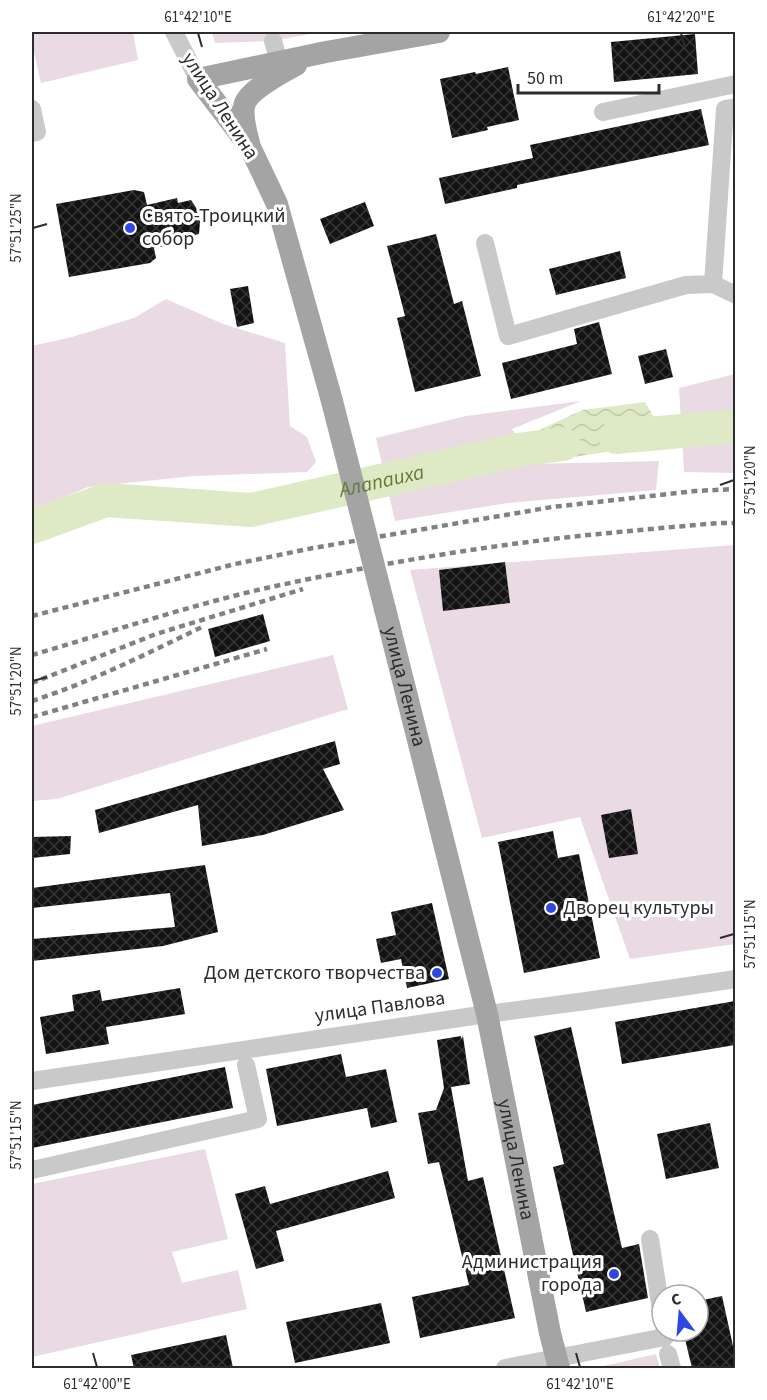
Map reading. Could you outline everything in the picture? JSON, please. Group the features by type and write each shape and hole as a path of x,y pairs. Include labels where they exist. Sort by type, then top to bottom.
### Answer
{"main road":[{"path":"198,79 276,51 327,52 439,32"},
{"path":"250,147 243,118 246,101 258,88 278,74 327,52"},
{"name":"улица Ленина","path":"198,79 250,147 277,204 332,401 487,1014 557,1363"}],"street":[{"name":"улица Ленина","path":"174,32 198,79"},
{"path":"603,112 735,84"},
{"path":"713,284 726,110 735,107"},
{"path":"32,109 37,132 32,133"},
{"path":"485,243 508,336 686,285 713,284 735,295"},
{"name":"улица Павлова","path":"32,1081 735,979"},
{"path":"32,1170 258,1119 246,1065"},
{"path":"650,1239 657,1283"},
{"path":"505,1368 557,1363 650,1341"}],"shaded area":[{"path":"32,32 133,32 138,60 41,83 32,43"},
{"path":"212,32 320,32 273,41 215,43"},
{"path":"166,299 223,324 285,343 290,426 307,437 316,462 307,472 194,476 88,487 32,511 32,346 72,337 134,318"},
{"path":"735,374 735,473 684,472 679,388"},
{"path":"581,401 512,429 532,464 659,461 656,490 508,503 395,521 376,438 466,416"},
{"path":"735,545 735,944 630,959 580,817 482,838 410,570"},
{"path":"333,655 348,709 57,799 32,801 32,726"},
{"path":"205,1149 228,1239 172,1252 182,1283 238,1270 247,1309 32,1357 32,1184"},
{"path":"656,1354 660,1368 595,1368"}],"water":[{"path":"645,402 663,433 653,445 573,457 518,450 541,429 583,410"}],"building":[{"path":"695,34 698,74 614,82 611,42"},
{"path":"508,67 519,120 452,138 440,79"},
{"path":"701,109 709,145 517,185 517,188 445,204 439,178 533,158 530,145"},
{"name":"Свято-Троицкий собор","path":"134,190 144,192 147,205 177,198 178,203 191,200 197,209 200,222 199,234 185,237 186,242 154,248 156,258 150,263 69,277 56,204"},
{"path":"365,202 374,226 330,244 320,219"},
{"path":"436,234 454,304 462,301 481,376 415,392 397,318 405,316 387,246"},
{"path":"620,251 626,278 556,295 549,269"},
{"path":"248,286 254,323 237,327 230,289"},
{"path":"599,322 612,374 511,399 502,363 577,344 574,329"},
{"path":"666,349 673,377 645,384 638,356"},
{"path":"505,562 510,603 443,611 439,570"},
{"path":"263,614 270,641 215,657 208,629"},
{"path":"335,741 340,764 323,769 344,810 263,835 202,846 198,805 99,833 95,810"},
{"path":"631,809 638,854 609,858 601,815"},
{"name":"Дворец культуры","path":"553,831 558,858 579,854 600,958 524,973 498,842"},
{"path":"71,836 70,854 32,858 32,837"},
{"path":"205,865 218,932 163,946 32,961 32,939 175,927 170,893 32,908 32,888"},
{"path":"432,903 449,979 407,988 401,959 381,963 376,939 396,935 391,912"},
{"path":"180,988 185,1014 106,1027 109,1044 46,1054 40,1017 74,1011 72,995 100,990 102,1001"},
{"path":"735,1001 735,1045 622,1064 615,1022"},
{"path":"571,1027 622,1248 639,1244 648,1298 586,1312 553,1167 564,1164 534,1036"},
{"path":"461,1036 461,1039 463,1036 470,1084 451,1087 468,1181 483,1177 515,1318 420,1338 412,1297 469,1285 439,1162 428,1164 418,1113 436,1110 444,1088 437,1040"},
{"path":"341,1054 346,1077 386,1069 397,1122 371,1128 367,1108 277,1126 266,1069"},
{"path":"225,1067 233,1108 32,1148 32,1105"},
{"path":"710,1123 719,1168 666,1179 657,1134"},
{"path":"388,1171 395,1198 276,1231 284,1261 256,1269 235,1194 265,1186 270,1204"},
{"path":"722,1296 735,1355 735,1368 692,1368 686,1343 710,1343 710,1298"},
{"path":"381,1303 390,1343 295,1363 286,1322"},
{"path":"226,1335 233,1368 134,1368 131,1355"}],"waterway":[{"name":"Алапаиха","path":"616,437 736,426"},
{"name":"Алапаиха","path":"32,527 106,500 251,510 518,450 563,444"}],"railway":[{"path":"32,616 235,564 313,548 552,507 695,491 736,489"},
{"path":"32,655 211,602 348,571 540,540 736,523"},
{"path":"32,683 156,634 303,589"},
{"path":"32,701 97,676 202,627"},
{"path":"32,717 267,649"}],"place":[{"name":"Свято-Троицкий собор","path":"130,228"},
{"name":"Дворец культуры","path":"551,908"},
{"name":"Дом детского творчества","path":"437,973"},
{"name":"Администрация города","path":"614,1274"}]}
